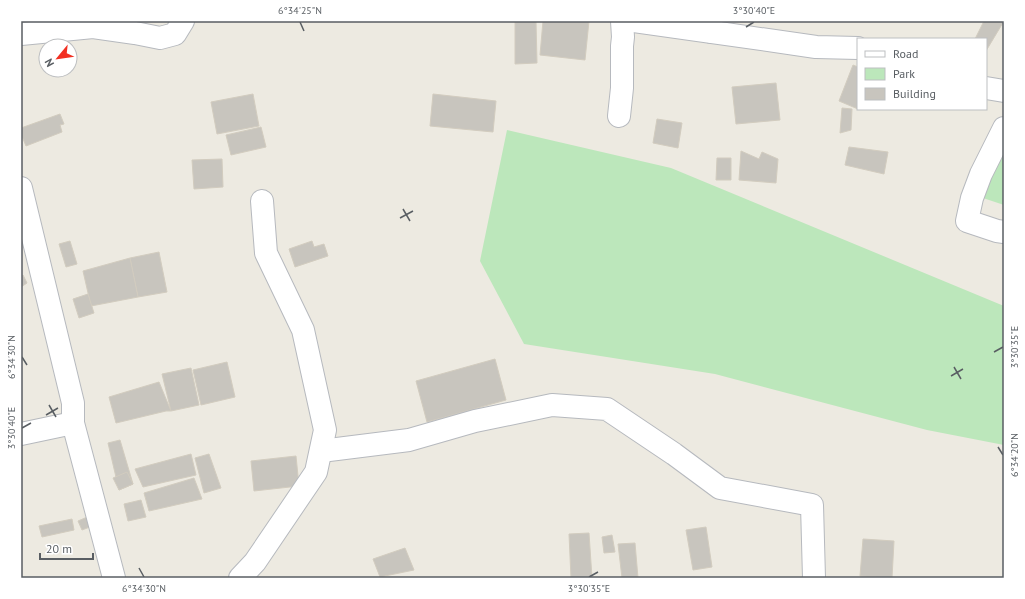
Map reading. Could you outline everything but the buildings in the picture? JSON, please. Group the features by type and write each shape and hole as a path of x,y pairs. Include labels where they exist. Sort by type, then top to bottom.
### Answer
{"street":[{"path":"21,34 93,27 160,38 176,34 183,21"},
{"path":"619,116 622,88 622,21"},
{"path":"634,21 712,26 816,47 857,48"},
{"path":"987,88 1004,91"},
{"path":"1004,128 979,180 972,198 967,221 1004,232"},
{"path":"21,188 73,404 73,423 114,578"},
{"path":"240,578 255,562 316,472 325,430 303,330 266,254 262,201"},
{"path":"321,450 409,440 475,421 552,405 607,409 674,454 720,488 812,506 814,578"},
{"path":"21,434 73,423"}],"green space":[{"path":"507,130 671,168 1004,306 1004,445 927,430 715,374 524,344 480,261"},
{"path":"1004,154 1004,205 980,197"}]}
